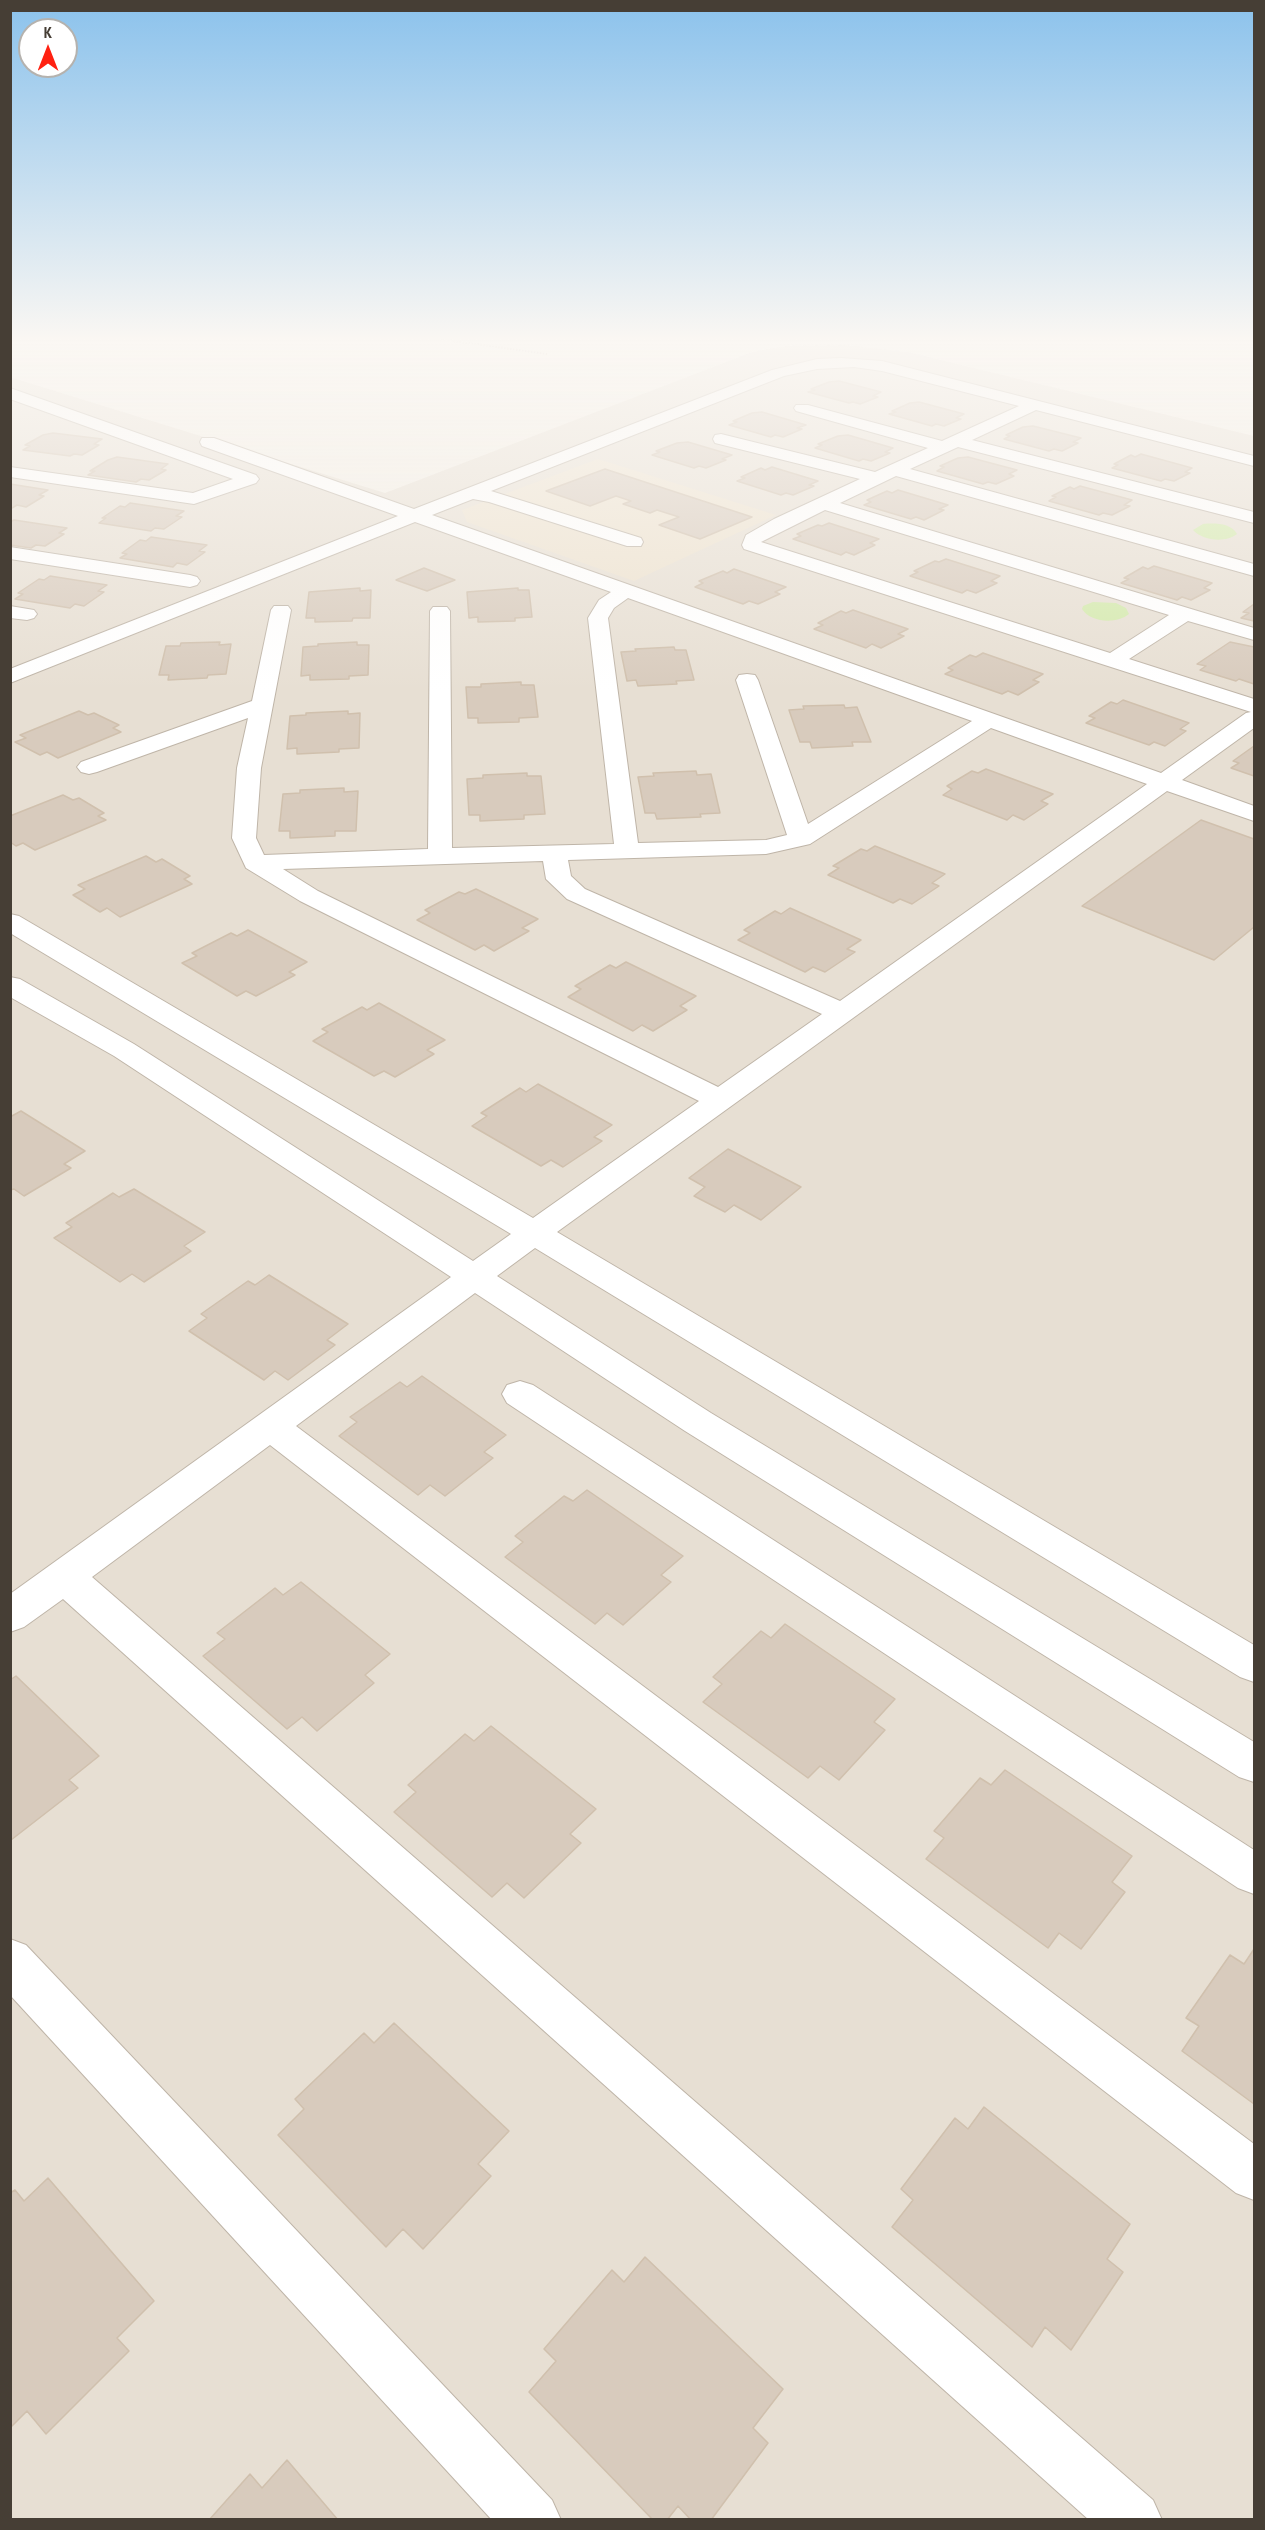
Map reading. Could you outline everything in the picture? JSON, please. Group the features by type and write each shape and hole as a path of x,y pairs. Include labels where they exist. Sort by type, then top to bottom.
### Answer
{"street":[{"path":"10,472 194,499 250,479 181,454"},
{"path":"243,454 385,507"},
{"path":"484,469 523,454"},
{"path":"10,677 411,507 472,493 571,454"},
{"path":"791,454 884,474 1254,570"},
{"path":"928,454 762,533 753,539 751,546 1254,706"},
{"path":"992,454 1254,517"},
{"path":"1227,454 1254,461"},
{"path":"217,467 249,456"},
{"path":"472,493 493,497 634,542"},
{"path":"822,503 1254,634"},
{"path":"364,514 385,507 411,507 626,591 1254,814"},
{"path":"10,553 196,579 158,594"},
{"path":"626,591 606,604 598,618 627,852"},
{"path":"281,610 249,768 244,838 255,863 309,896 722,1100"},
{"path":"441,611 441,856"},
{"path":"1112,661 1186,613"},
{"path":"747,680 801,839"},
{"path":"89,767 262,705"},
{"path":"10,1616 534,1233 1254,718"},
{"path":"255,863 766,847 801,839 989,720"},
{"path":"554,853 559,879 576,894 843,1013"},
{"path":"10,922 1254,1665"},
{"path":"10,985 124,1050 698,1422 1254,1764"},
{"path":"520,1395 1254,1874"},
{"path":"271,1426 1254,2175"},
{"path":"64,1577 1133,2520"},
{"path":"10,1961 532,2520"}],"shaded area":[{"path":"10,454 259,454 385,493 486,454 1254,454 1254,2519 11,2519"},
{"path":"598,459 776,515 634,581 467,522 462,510"}],"green space":[{"path":"1203,524 1227,526 1237,534 1221,540 1203,537 1193,530"},
{"path":"1093,602 1116,603 1126,608 1129,614 1111,621 1091,617 1082,609 1083,606"}],"building":[{"path":"836,454 887,454 871,461 863,459 859,461"},
{"path":"1141,454 1192,468 1185,472 1190,473 1174,481 1165,479 1161,481 1112,468 1118,465 1114,464 1131,455 1135,457"},
{"path":"652,455 732,455 706,468 699,466 694,468"},
{"path":"117,457 168,464 161,469 166,470 149,480 141,479 136,482 88,475 95,471 90,471"},
{"path":"968,457 1017,470 1009,474 1014,476 996,484 988,482 983,484 937,471 944,467 940,466 958,458"},
{"path":"772,467 818,481 809,485 814,486 793,495 786,493 781,495 737,481 761,468 765,470"},
{"path":"605,469 752,517 700,539 659,525 679,517 657,510 650,513 623,504 631,501 616,496 590,506 546,491"},
{"path":"10,484 48,490 39,495 44,496 26,507 17,505 10,508"},
{"path":"1080,486 1132,500 1124,505 1130,506 1112,515 1103,513 1099,515 1049,501 1056,497 1052,496 1070,487 1074,489"},
{"path":"898,490 948,505 939,509 944,510 924,520 916,517 911,519 864,505 871,502 867,500 887,491 892,493"},
{"path":"130,503 184,511 176,516 182,517 164,529 155,528 151,531 99,523 106,518 102,518 120,506 125,507"},
{"path":"14,520 67,528 59,533 64,534 45,546 36,545 31,548 10,545 10,522"},
{"path":"829,523 879,539 870,543 875,545 854,555 846,552 841,555 793,539 801,536 797,534"},
{"path":"151,537 207,545 199,551 205,552 187,565 177,563 173,567 120,558 127,554 122,553 140,540 146,541"},
{"path":"946,559 1000,576 991,581 997,583 976,593 967,590 962,593 910,576 918,572 914,571 935,561"},
{"path":"1154,566 1212,583 1204,588 1210,590 1191,600 1182,597 1177,600 1121,583 1129,579 1124,578 1143,567 1148,569"},
{"path":"424,568 455,580 427,591 396,580"},
{"path":"734,569 786,587 775,592 780,594 758,604 749,601 743,604 695,587 703,583 699,581"},
{"path":"50,576 107,585 98,591 104,592 84,606 75,604 70,608 15,599 23,594 18,593 39,579 44,580"},
{"path":"360,588 360,591 371,590 370,618 315,622 315,618 306,618 309,592"},
{"path":"518,588 518,590 529,590 532,617 515,618 515,621 478,622 478,617 469,618 467,592"},
{"path":"1254,604 1254,621 1241,618 1249,613 1243,612"},
{"path":"853,610 908,629 898,634 904,636 881,648 872,644 866,648 814,629 823,625 818,623 841,611 846,613"},
{"path":"220,642 219,645 231,644 226,674 208,675 207,678 168,680 169,675 159,675 166,646 180,646 181,643"},
{"path":"357,642 357,645 369,645 368,675 349,676 349,679 310,680 310,675 301,676 303,647"},
{"path":"1230,642 1254,647 1254,684 1200,670 1206,666 1197,664"},
{"path":"674,647 675,650 686,650 694,680 676,681 677,684 638,686 636,680 627,681 621,652"},
{"path":"983,653 1043,674 1033,680 1039,682 1018,695 1008,691 1002,694 945,674 953,670 948,668 970,655 976,657"},
{"path":"521,682 521,685 534,685 538,717 519,718 519,722 478,723 478,718 468,718 466,687"},
{"path":"1123,700 1189,723 1180,729 1186,731 1165,746 1154,742 1149,745 1086,723 1095,718 1089,716 1111,702 1117,704"},
{"path":"844,705 845,708 857,707 871,742 852,742 853,746 812,748 810,742 800,742 789,710 804,709 803,706"},
{"path":"79,711 88,715 94,713 119,725 113,728 121,732 58,758 47,752 40,755 15,742 26,738 20,735"},
{"path":"348,711 348,714 360,713 359,748 339,749 339,752 297,754 297,748 287,749 290,716"},
{"path":"1254,746 1254,776 1231,768 1239,763 1233,761"},
{"path":"986,769 1053,794 1041,801 1048,804 1024,820 1013,815 1007,820 943,795 952,789 947,786 972,771 978,773"},
{"path":"696,771 697,775 711,774 720,813 700,814 701,817 657,819 655,813 645,813 638,777 654,776 653,773"},
{"path":"527,773 527,776 541,776 545,814 524,815 524,819 480,821 480,815 469,815 467,779 483,778 483,775"},
{"path":"344,788 344,792 358,791 356,831 335,831 335,836 290,838 290,831 279,831 283,794 300,793 300,790"},
{"path":"63,795 73,800 79,798 104,813 98,816 106,820 35,850 23,843 16,846 10,842 10,816"},
{"path":"1201,820 1254,839 1254,927 1214,960 1082,906"},
{"path":"875,846 945,874 932,883 939,886 912,904 900,899 893,903 828,875 839,868 833,866 861,849 867,851"},
{"path":"146,856 156,862 162,859 190,876 184,879 192,884 120,917 107,908 100,912 73,895 85,889 78,885"},
{"path":"476,889 538,919 522,928 529,931 494,951 484,945 475,950 417,920 430,913 425,910 459,892 465,894"},
{"path":"790,908 861,940 847,949 855,952 825,972 813,967 805,972 738,940 750,933 744,930 775,911 781,914"},
{"path":"248,930 307,962 289,972 295,975 256,996 246,991 237,996 182,963 197,956 192,953 231,933 237,936"},
{"path":"626,962 696,996 680,1006 687,1010 653,1031 642,1025 633,1031 568,997 581,989 575,986 610,965 616,968"},
{"path":"379,1003 445,1040 427,1050 434,1054 395,1077 384,1071 374,1076 313,1041 328,1032 322,1029 362,1007 367,1010"},
{"path":"538,1084 612,1125 594,1137 602,1141 563,1167 551,1160 541,1166 472,1126 487,1116 481,1113 520,1088 526,1092"},
{"path":"21,1111 85,1151 64,1164 71,1168 24,1196 14,1189 10,1190 10,1117"},
{"path":"728,1149 801,1187 761,1220 734,1205 725,1212 694,1196 705,1187 689,1178"},
{"path":"134,1189 205,1232 184,1246 191,1251 144,1282 132,1274 120,1282 54,1238 72,1227 66,1223 113,1193 119,1197"},
{"path":"269,1275 348,1324 327,1340 335,1345 288,1380 275,1371 264,1380 189,1331 207,1318 201,1314 248,1281 255,1285"},
{"path":"422,1376 506,1435 484,1452 493,1458 445,1496 430,1485 418,1495 339,1436 357,1422 350,1417 400,1382 407,1387"},
{"path":"587,1490 683,1556 661,1575 671,1582 623,1625 607,1613 595,1624 505,1557 523,1542 515,1536 564,1496 573,1501"},
{"path":"301,1582 390,1654 365,1675 374,1683 317,1731 302,1717 287,1729 203,1656 225,1639 217,1633 275,1588 283,1595"},
{"path":"785,1624 895,1699 874,1722 885,1730 839,1780 820,1766 808,1778 703,1702 722,1684 713,1677 761,1631 771,1638"},
{"path":"16,1676 99,1756 69,1780 78,1788 11,1840 10,1680"},
{"path":"491,1726 596,1809 570,1834 581,1843 524,1898 507,1883 492,1897 394,1812 416,1792 408,1785 465,1734 474,1741"},
{"path":"1005,1770 1132,1856 1112,1882 1125,1892 1081,1949 1059,1933 1048,1948 926,1859 944,1838 934,1831 980,1778 991,1785"},
{"path":"1254,1949 1254,2104 1182,2051 1199,2026 1186,2018 1230,1955 1244,1964"},
{"path":"394,2023 509,2131 478,2164 491,2176 423,2249 403,2229 386,2247 278,2135 304,2109 295,2099 364,2033 374,2043"},
{"path":"984,2107 1130,2224 1107,2259 1123,2272 1071,2350 1045,2327 1032,2347 892,2227 913,2200 901,2189 955,2118 968,2129"},
{"path":"48,2178 154,2301 117,2338 129,2351 46,2434 27,2411 10,2428 10,2193 15,2190 24,2201"},
{"path":"645,2257 783,2389 753,2428 768,2443 711,2520 691,2520 678,2506 667,2520 653,2520 529,2392 556,2361 544,2349 612,2270 624,2282"},
{"path":"287,2460 338,2520 209,2520 250,2474 262,2488"}]}
